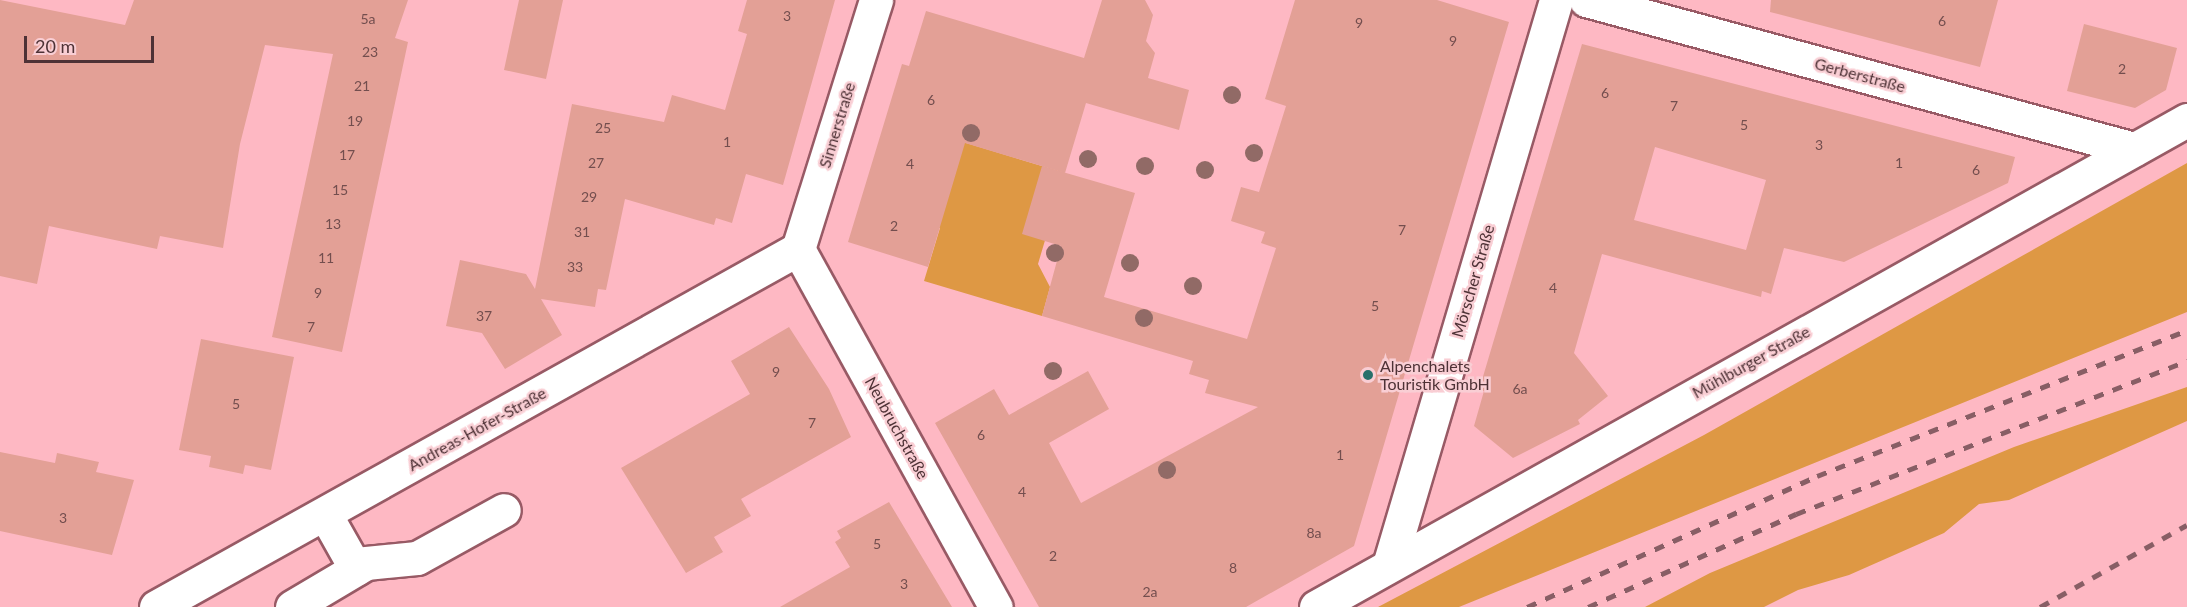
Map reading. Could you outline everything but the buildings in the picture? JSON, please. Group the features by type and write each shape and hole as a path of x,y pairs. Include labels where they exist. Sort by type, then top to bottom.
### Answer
{"street":[{"name":"Sinnerstraße","path":"798,249 876,0"},
{"name":"Mörscher Straße","path":"1390,562 1556,0"},
{"name":"Gerberstraße","path":"1586,0 2134,149"},
{"name":"Mühlburger Straße","path":"1316,607 1390,562 2187,120"},
{"name":"Andreas-Hofer-Straße","path":"156,607 798,249"},
{"name":"Neubruchstraße","path":"798,249 996,607"},
{"path":"292,607 366,563 417,558 504,510"},
{"path":"325,514 356,569"}],"shaded area":[{"path":"956,140 1065,173 1038,264 1050,287 1042,316 924,281 940,228 928,224"},
{"path":"2187,163 2187,312 1459,607 1378,607 1704,435"},
{"path":"2187,387 2187,421 2009,500 1979,504 1944,533 1849,575 1798,590 1764,607 1645,607 1710,573 2014,447"}],"railway":[{"path":"1527,607 1817,476 2187,330"},
{"path":"1588,607 1796,514 2187,361"},
{"path":"2040,607 2187,525"}],"place":[{"name":"Alpenchalets Touristik GmbH","path":"1368,375"}]}
